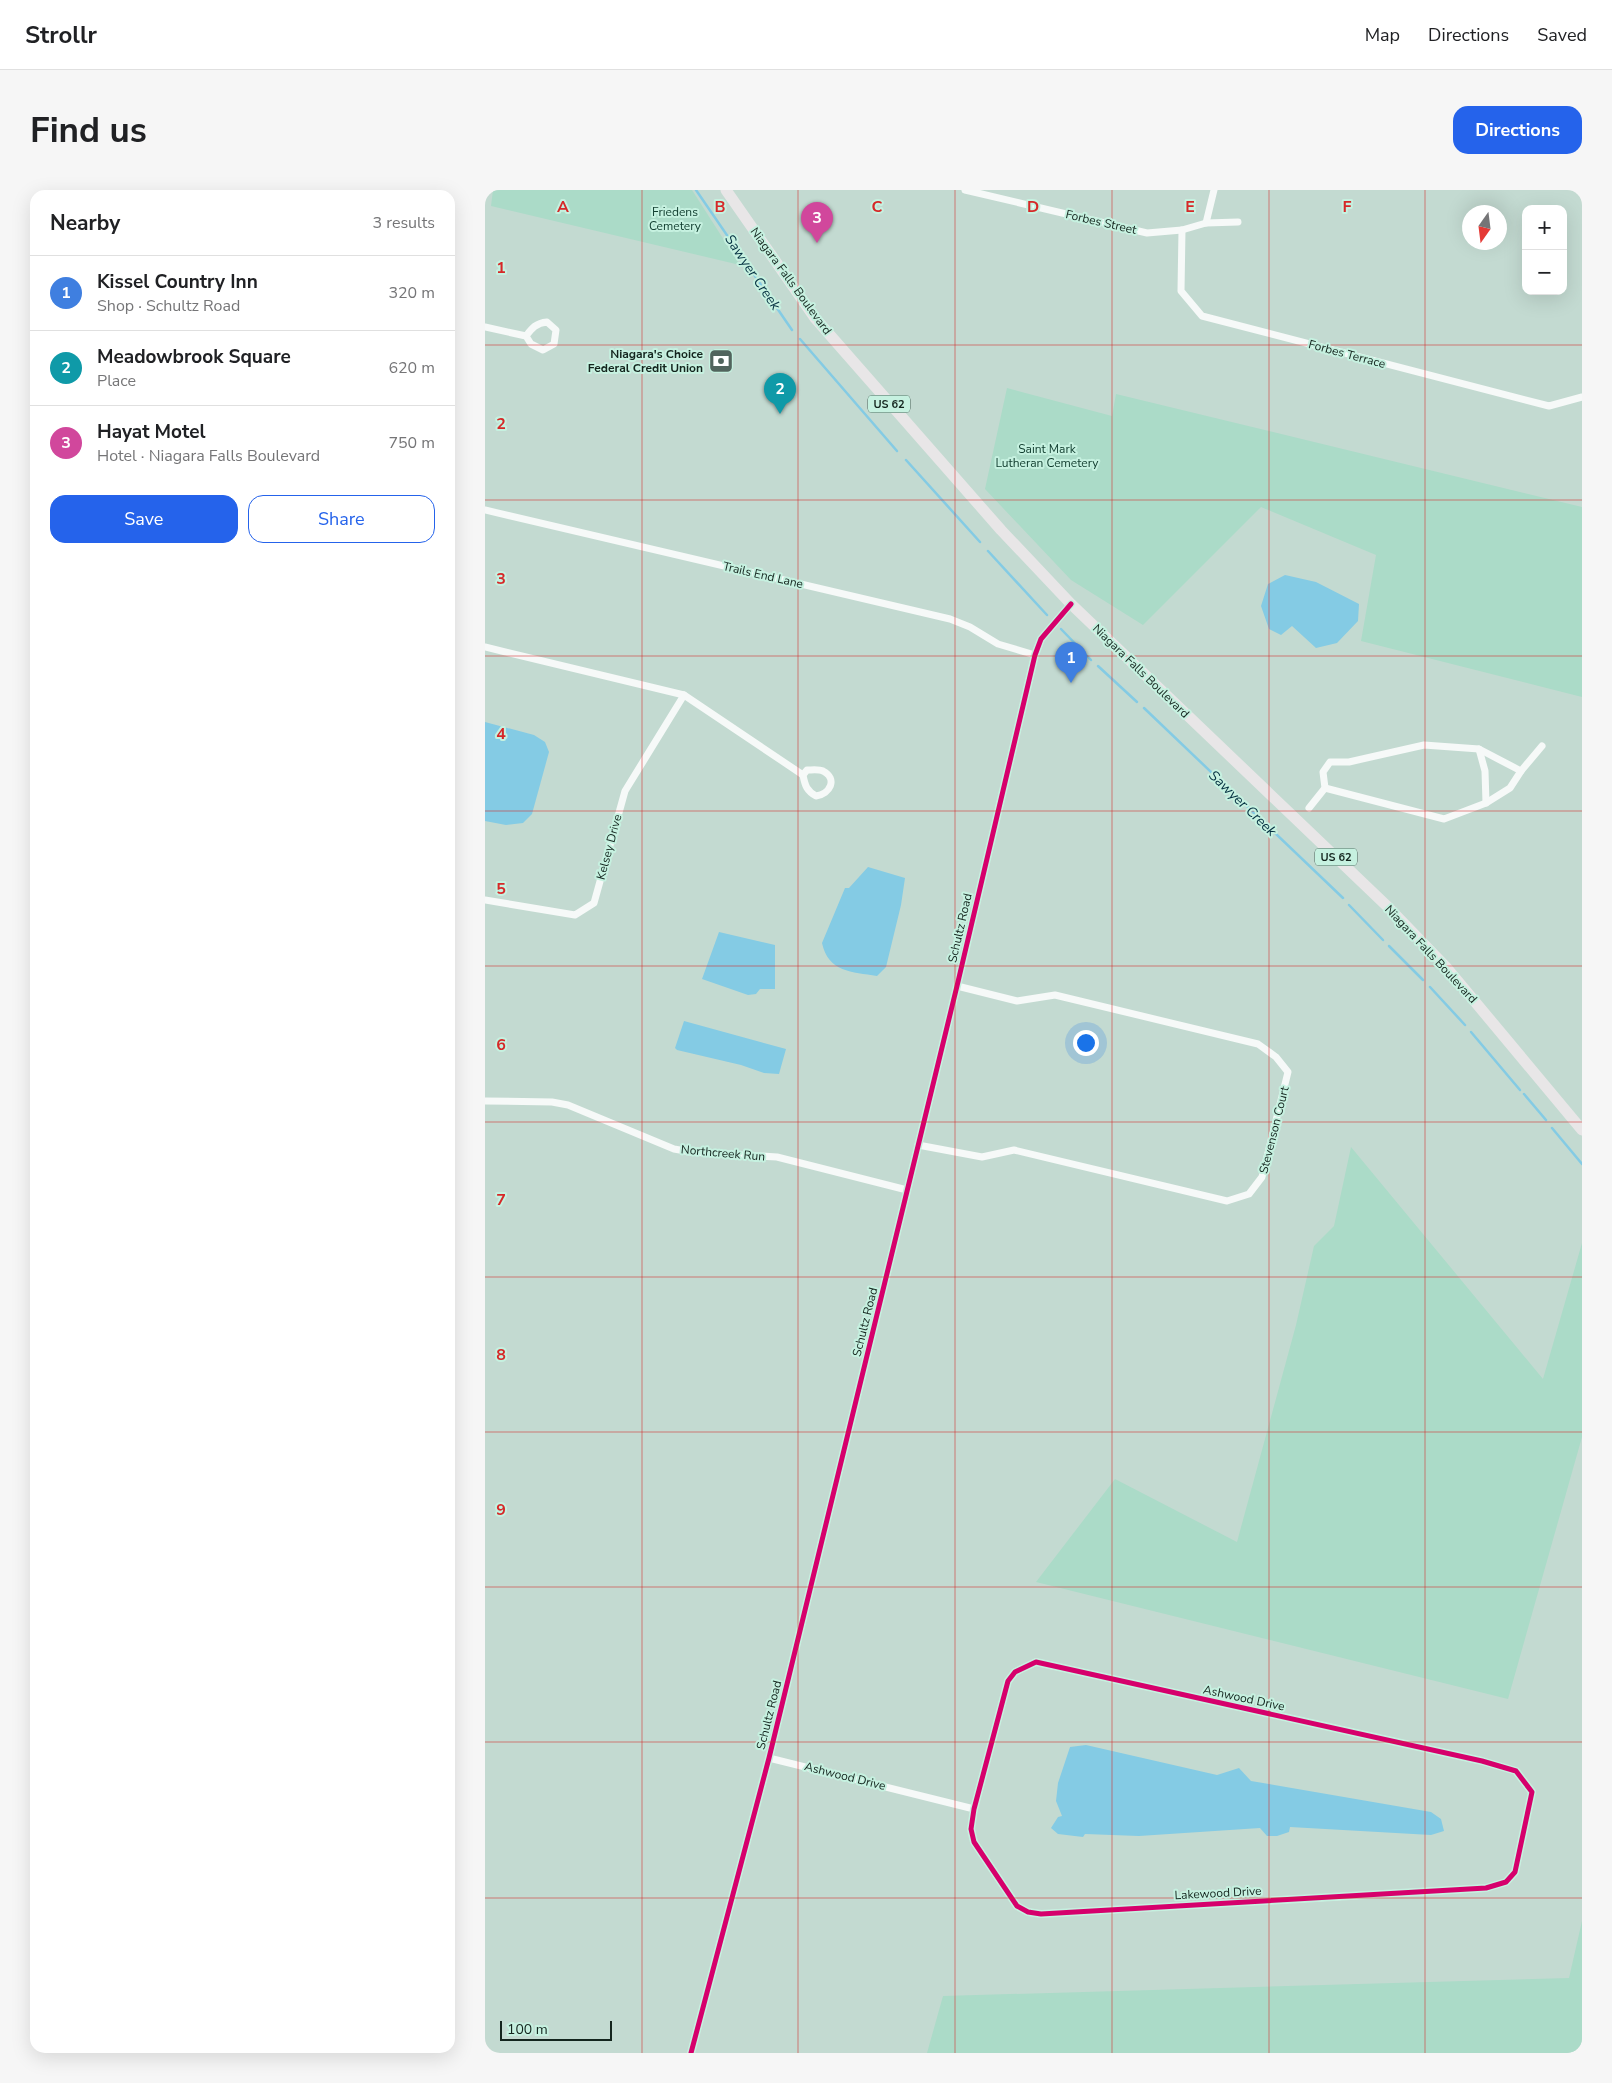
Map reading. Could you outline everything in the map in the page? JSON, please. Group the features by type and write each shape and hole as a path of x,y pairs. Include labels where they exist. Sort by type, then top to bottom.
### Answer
{"main road":[{"name":"Niagara Falls Boulevard","path":"726,190 815,318 969,495 1071,604 1389,908 1446,967 1582,1130"}],"street":[{"name":"Forbes Street","path":"965,190 1147,233 1182,230 1206,223 1237,222"},
{"path":"1206,223 1214,190"},
{"name":"Forbes Terrace","path":"1182,230 1181,291 1202,316 1549,406 1582,397"},
{"path":"485,327 525,336 531,344 543,350 555,344 557,330 547,322 538,323 525,336"},
{"name":"Trails End Lane","path":"485,510 950,619 970,627 998,644 1035,655"},
{"name":"Schultz Road","path":"691,2053 769,1758 957,986 1035,655 1041,639 1071,604"},
{"path":"485,647 684,695 803,775 806,788 816,796 824,795 829,791 831,783 829,777 823,771 807,770 803,775"},
{"name":"Kelsey Drive","path":"485,900 575,915 593,903 625,791 684,695"},
{"path":"1309,808 1325,788 1323,772 1330,762 1349,762 1424,745 1479,749 1521,771"},
{"path":"1325,788 1444,819 1486,803 1510,788 1521,771 1542,746"},
{"path":"1479,749 1485,771 1486,803"},
{"name":"Stevenson Court","path":"918,1145 982,1157 1014,1150 1227,1201 1249,1194 1262,1178 1288,1072 1276,1057 1258,1044 1055,995 1017,1001 957,986"},
{"name":"Northcreek Run","path":"485,1101 552,1102 568,1105 674,1149 691,1152 777,1157 907,1190"},
{"name":"Ashwood Drive","path":"769,1758 974,1809 1008,1681 1015,1672 1036,1662 1473,1758 1516,1770 1532,1792 1519,1860"},
{"name":"Lakewood Drive","path":"974,1809 971,1829 973,1842 1017,1906 1034,1913 1486,1888 1506,1882 1515,1872 1519,1860"}],"green space":[{"name":"Friedens Cemetery","path":"493,190 692,190 740,265 491,206"},
{"name":"Saint Mark Lutheran Cemetery","path":"1007,388 1112,416 1116,394 1582,507 1582,697 1361,641 1376,555 1261,507 1143,625 1071,580 985,489"},
{"path":"1351,1147 1543,1379 1582,1243 1582,1437 1508,1699 1036,1582 1115,1479 1237,1542 1296,1325 1314,1246 1334,1226"},
{"path":"1582,1921 1582,2047 1575,2053 927,2053 943,1996 1569,1978"}],"water":[{"path":"1285,575 1316,582 1359,604 1358,621 1337,643 1316,648 1292,626 1281,635 1269,629 1261,606 1268,584"},
{"path":"485,722 534,735 545,742 549,752 532,814 523,823 506,825 485,821"},
{"path":"868,867 905,878 901,905 886,967 877,976 842,969 835,965 825,953 822,943 845,888 849,888"},
{"path":"719,932 775,945 775,989 760,989 756,994 748,995 702,979"},
{"path":"684,1021 786,1049 779,1074 764,1073 741,1065 677,1050 675,1048"},
{"path":"1086,1745 1217,1775 1239,1768 1251,1781 1431,1812 1441,1819 1444,1831 1431,1835 1290,1827 1289,1832 1277,1836 1267,1836 1260,1828 1139,1836 1085,1834 1083,1837 1058,1834 1051,1828 1058,1817 1062,1816 1056,1801 1058,1783 1070,1747"}],"waterway":[{"name":"Sawyer Creek","path":"696,190 792,330"},
{"name":"Sawyer Creek","path":"800,339 897,451"},
{"name":"Sawyer Creek","path":"906,460 980,542"},
{"name":"Sawyer Creek","path":"988,551 1047,615"},
{"name":"Sawyer Creek","path":"1061,629 1091,660"},
{"name":"Sawyer Creek","path":"1098,666 1137,702"},
{"name":"Sawyer Creek","path":"1144,708 1343,898"},
{"name":"Sawyer Creek","path":"1349,905 1383,940"},
{"name":"Sawyer Creek","path":"1389,946 1423,980"},
{"name":"Sawyer Creek","path":"1430,987 1465,1025"},
{"name":"Sawyer Creek","path":"1471,1032 1520,1090"},
{"name":"Sawyer Creek","path":"1524,1094 1546,1120"},
{"name":"Sawyer Creek","path":"1552,1128 1582,1164"}],"cycle path":[{"path":"691,2053 769,1758 957,986 1035,655 1041,639 1071,604"},
{"path":"1036,1662 1482,1761 1516,1771 1532,1792 1515,1872 1506,1882 1486,1888 1041,1914 1028,1912 1017,1906 974,1842 971,1829 974,1809 1008,1681 1015,1672 1036,1662"}],"place":[{"name":"Hayat Motel","path":"817,243"},
{"name":"Niagara's Choice Federal Credit Union","path":"721,361"},
{"name":"Meadowbrook Square","path":"780,414"},
{"name":"Kissel Country Inn","path":"1071,683"}]}
